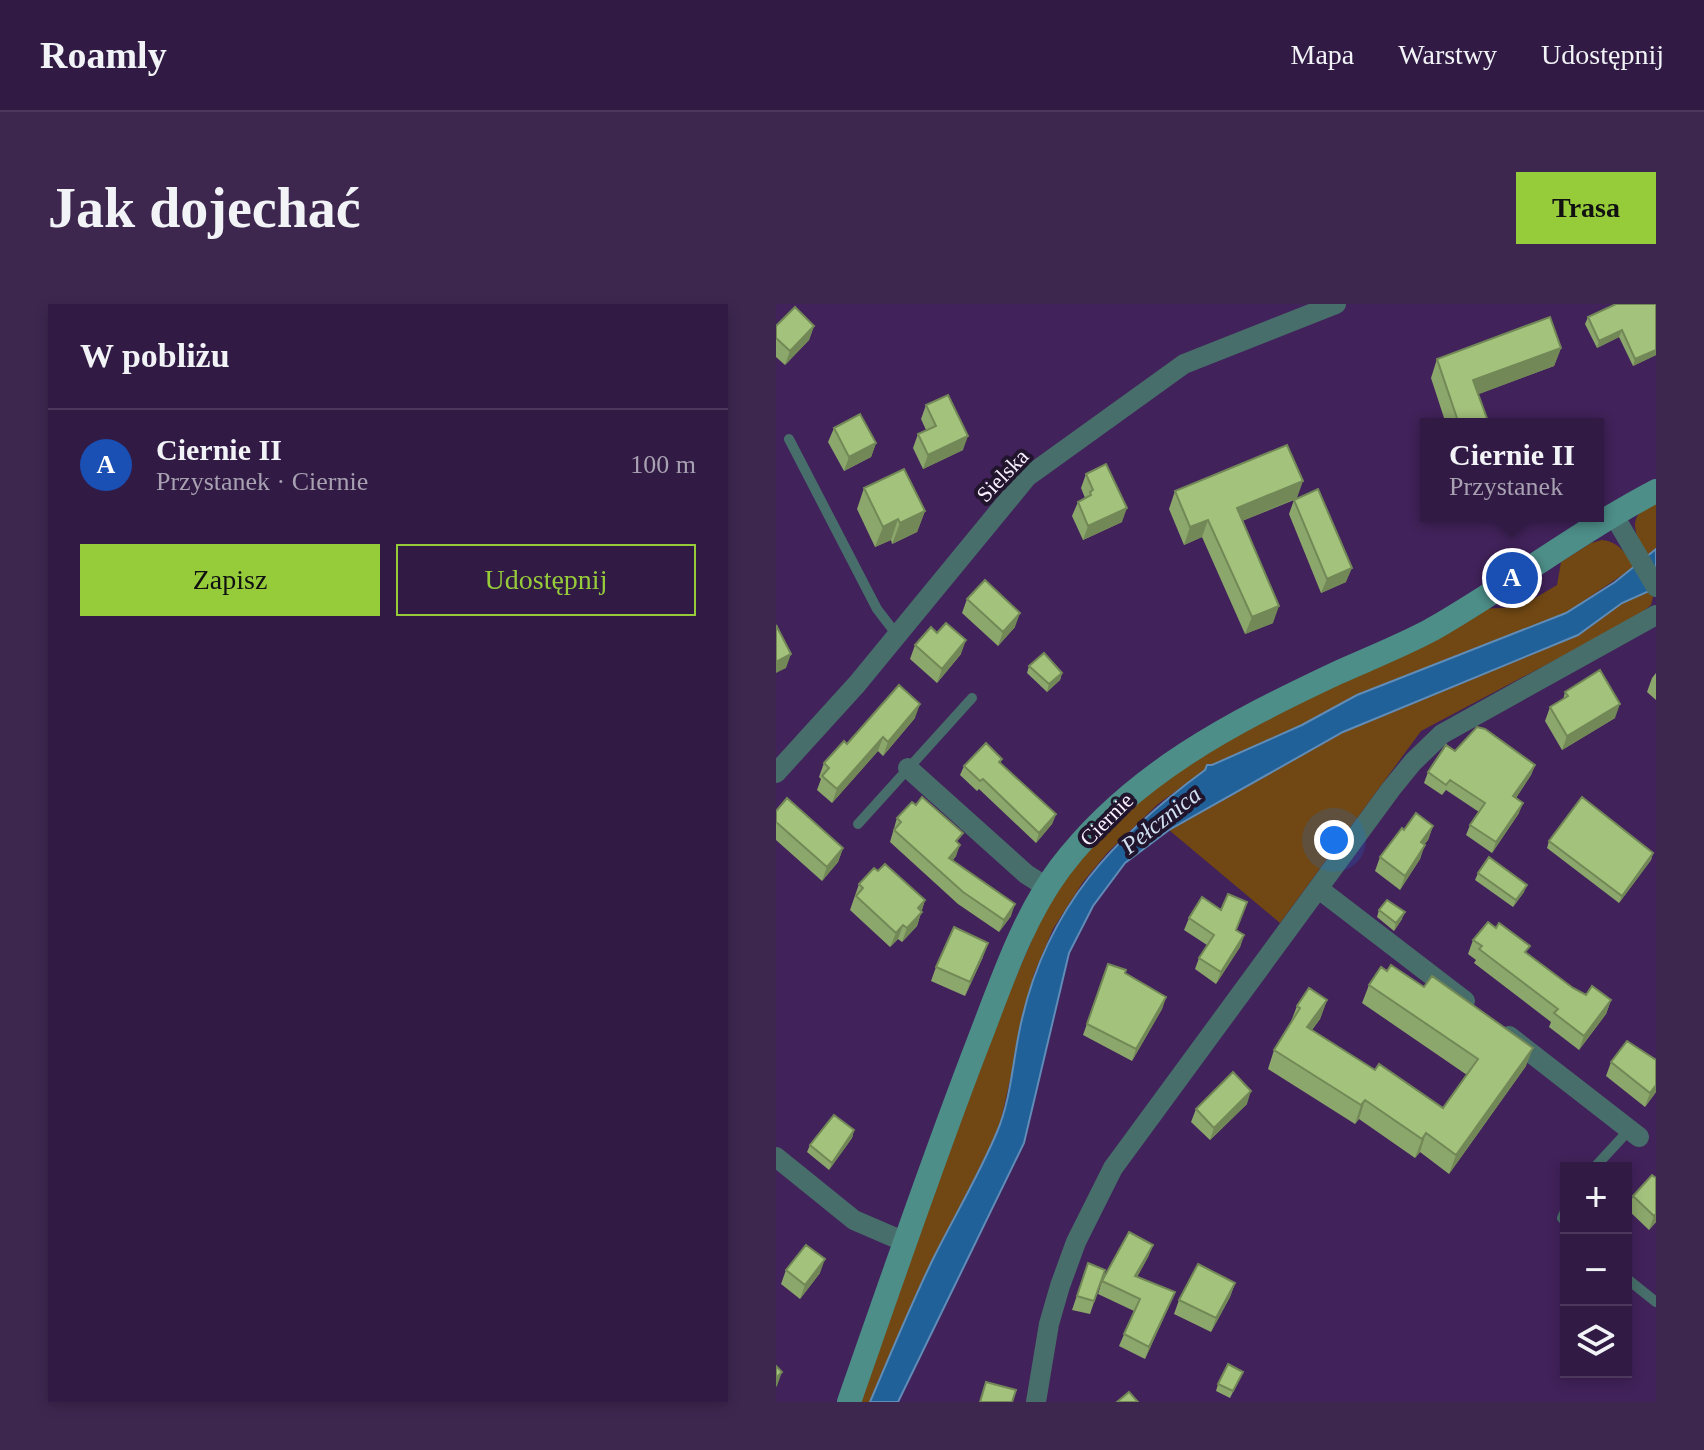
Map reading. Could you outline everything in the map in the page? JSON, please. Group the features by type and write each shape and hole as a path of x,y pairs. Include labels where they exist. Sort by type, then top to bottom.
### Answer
{"street":[{"name":"Sielska","path":"776,773 857,684 1027,477 1184,364 1336,304"},
{"name":"Ciernie","path":"1604,520 1656,491"},
{"path":"1613,514 1656,587"},
{"name":"Ciernie","path":"849,1402 941,1137 1004,976 1035,909 1085,837 1160,770 1201,742 1273,703 1429,631 1600,522"},
{"path":"1036,1402 1049,1324 1060,1286 1094,1201 1113,1168 1405,771 1442,734 1656,615"},
{"path":"908,768 1026,874 1048,888"},
{"path":"1319,889 1635,1133"},
{"path":"776,1157 854,1220 905,1242"}],"lane":[{"path":"789,439 877,609 897,635"},
{"path":"858,824 972,698"},
{"path":"1601,1162 1635,1133"},
{"path":"1632,1283 1656,1302"}],"shaded area":[{"path":"1656,501 1656,549 1647,556 1635,525 1640,513"},
{"path":"1602,540 1621,549 1634,567 1566,613 1357,695 1302,725 1207,765 1205,770 1158,804 1108,852 1083,882 1053,929 1034,974 999,1129 934,1258 870,1402 858,1402 986,1046 1043,914 1067,875 1121,815 1204,751 1480,609 1520,607 1557,585 1561,562 1591,543"},
{"path":"1649,591 1653,597 1651,605 1636,617 1421,731 1280,923 1169,830 1343,732 1578,635 1622,603"}],"water":[{"name":"Pełcznica","path":"1656,549 1656,588 1622,603 1578,635 1343,732 1169,830 1125,863 1093,906 1069,953 1024,1143 898,1402 870,1402 926,1275 997,1132 1009,1090 1022,1019 1049,942 1067,908 1114,848 1207,765 1302,725 1357,695 1566,613 1615,582"}],"building":[{"path":"1616,304 1656,304 1656,350 1635,359 1622,330 1599,341 1588,317"},
{"path":"795,307 814,326 790,351 776,338 776,326"},
{"path":"1550,317 1561,348 1473,380 1487,418 1457,418 1437,359"},
{"path":"948,395 968,436 928,455 918,434 936,426 926,405"},
{"path":"860,414 876,443 849,457 834,428"},
{"path":"1287,445 1303,481 1237,508 1279,606 1252,617 1208,520 1190,527 1175,491"},
{"path":"1106,464 1127,508 1088,526 1078,502 1091,495 1093,490 1086,474"},
{"path":"904,469 925,511 883,527 864,488"},
{"path":"1318,489 1352,568 1327,579 1294,500"},
{"path":"985,580 1020,613 1003,632 967,599"},
{"path":"946,623 966,640 942,669 915,645 931,627 937,633"},
{"path":"776,625 791,654 776,662"},
{"path":"1044,653 1062,673 1049,684 1029,666"},
{"path":"1600,670 1620,704 1567,736 1550,707 1568,696 1565,692"},
{"path":"899,685 920,704 888,742 883,737 837,789 822,776 829,768 824,763 844,741 847,744"},
{"path":"1477,727 1485,729 1535,765 1513,796 1523,803 1496,842 1470,825 1485,803 1450,780 1446,785 1428,772 1446,745 1455,751"},
{"path":"986,743 1002,759 999,762 1056,814 1039,833 983,779 980,781 964,766"},
{"path":"922,797 963,833 956,841 960,845 949,858 1015,904 1004,920 963,892 894,830 901,822 897,818 912,802 916,805"},
{"path":"1582,797 1653,853 1622,896 1549,841"},
{"path":"787,798 843,848 827,867 776,822 776,811"},
{"path":"1416,813 1433,826 1421,842 1425,845 1405,876 1380,857"},
{"path":"1489,857 1527,885 1516,900 1478,873"},
{"path":"885,864 925,900 918,908 922,912 907,928 903,925 896,933 856,896 863,888 859,884 874,868 878,871"},
{"path":"1228,894 1247,902 1236,930 1244,935 1221,972 1199,958 1214,935 1189,918 1202,897 1221,910"},
{"path":"1387,900 1405,912 1396,923 1379,910"},
{"path":"1488,922 1496,928 1499,923 1530,946 1525,952 1573,988 1586,995 1592,986 1611,1000 1584,1036 1554,1013 1558,1009 1479,949 1482,946 1473,940"},
{"path":"954,927 988,943 970,982 936,967"},
{"path":"1108,964 1126,970 1125,973 1166,997 1136,1049 1087,1024"},
{"path":"1391,965 1424,987 1432,976 1533,1048 1456,1155 1426,1133 1422,1139 1365,1100 1361,1105 1274,1050 1309,988 1327,1000 1307,1027 1375,1070 1379,1064 1443,1108 1478,1059 1369,985 1381,967 1387,971"},
{"path":"1627,1041 1656,1060 1656,1085 1650,1093 1611,1062"},
{"path":"1233,1072 1251,1091 1214,1128 1196,1109"},
{"path":"834,1115 854,1130 832,1163 810,1145"},
{"path":"1652,1175 1656,1178 1654,1216 1633,1196"},
{"path":"1129,1232 1153,1245 1135,1276 1175,1292 1149,1347 1124,1334 1140,1299 1102,1281"},
{"path":"806,1245 825,1259 805,1285 786,1270"},
{"path":"1088,1263 1105,1270 1094,1301 1077,1296"},
{"path":"1198,1264 1235,1283 1216,1318 1179,1300"},
{"path":"1228,1364 1243,1372 1233,1391 1218,1384"},
{"path":"986,1382 1016,1390 1012,1402 980,1402"},
{"path":"1129,1392 1138,1402 1117,1402"}],"place":[{"name":"Ciernie II","path":"1512,578"}]}
